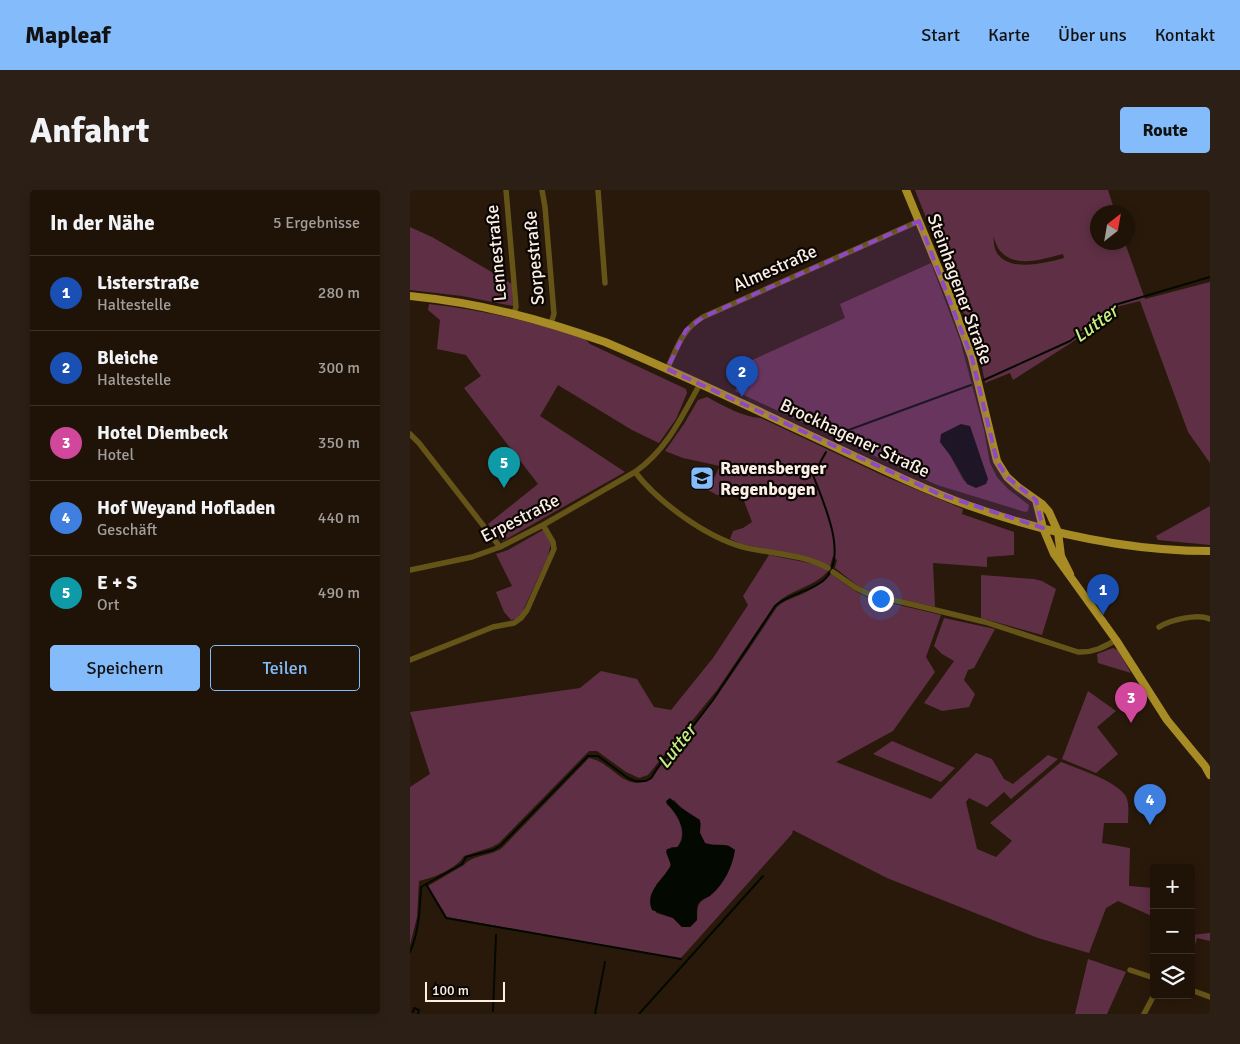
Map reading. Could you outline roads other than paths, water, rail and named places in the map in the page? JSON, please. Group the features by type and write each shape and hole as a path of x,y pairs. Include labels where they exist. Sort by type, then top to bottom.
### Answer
{"main road":[{"name":"Steinhagener Straße","path":"906,190 952,299 972,358 997,461 1012,482 1042,504 1049,512 1058,532 1061,556 1070,574"},
{"name":"Brockhagener Straße","path":"410,296 460,302 514,313 551,323 605,342 939,494 977,508 1058,532 1138,546 1210,551"},
{"name":"Steinhagener Straße","path":"1036,500 1043,528 1054,554 1116,640 1167,720 1205,766 1210,775"}],"street":[{"name":"Lennestraße","path":"506,190 516,307 514,313"},
{"name":"Sorpestraße","path":"542,190 546,206 554,314 551,323"},
{"path":"598,190 605,283"},
{"name":"Almestraße","path":"667,369 686,330 703,317 919,222"},
{"name":"Erpestraße","path":"410,570 472,557 500,547 635,472 648,463 662,448 700,384"},
{"path":"410,434 500,547"},
{"path":"635,472 643,482 685,518 702,528 742,546 820,564 856,588 869,594 985,622 1078,652 1094,651 1116,640"},
{"path":"410,660 493,627 514,623 521,618 527,610 554,549 553,542 542,525"},
{"path":"1159,627 1170,622 1199,616 1210,619"},
{"path":"1130,970 1150,977"},
{"path":"1195,991 1210,997"},
{"path":"1144,1014 1152,999"}],"waterway":[{"name":"Lutter","path":"984,380 1070,341 1118,304 1210,277"},
{"name":"Lutter","path":"835,435 971,385"},
{"name":"Lutter","path":"410,952 417,928 421,887 462,864 466,857 493,850 500,846 588,756 598,756 635,781 646,781 651,778 660,764 713,700 775,606 823,581 831,571 834,558 834,544 828,514 813,475 826,452"},
{"path":"639,1014 763,876"},
{"path":"426,884 446,918 681,959"},
{"path":"493,1011 496,935"},
{"path":"595,1014 605,962"},
{"path":"410,1014 414,1008 419,1010 418,1014"}],"place":[{"name":"Bleiche","path":"742,397"},
{"name":"Ravensberger Regenbogen","path":"702,478"},
{"name":"E + S","path":"504,488"},
{"name":"Listerstraße","path":"1103,615"},
{"name":"Hotel Diembeck","path":"1131,723"},
{"name":"Hof Weyand Hofladen","path":"1150,825"}]}
